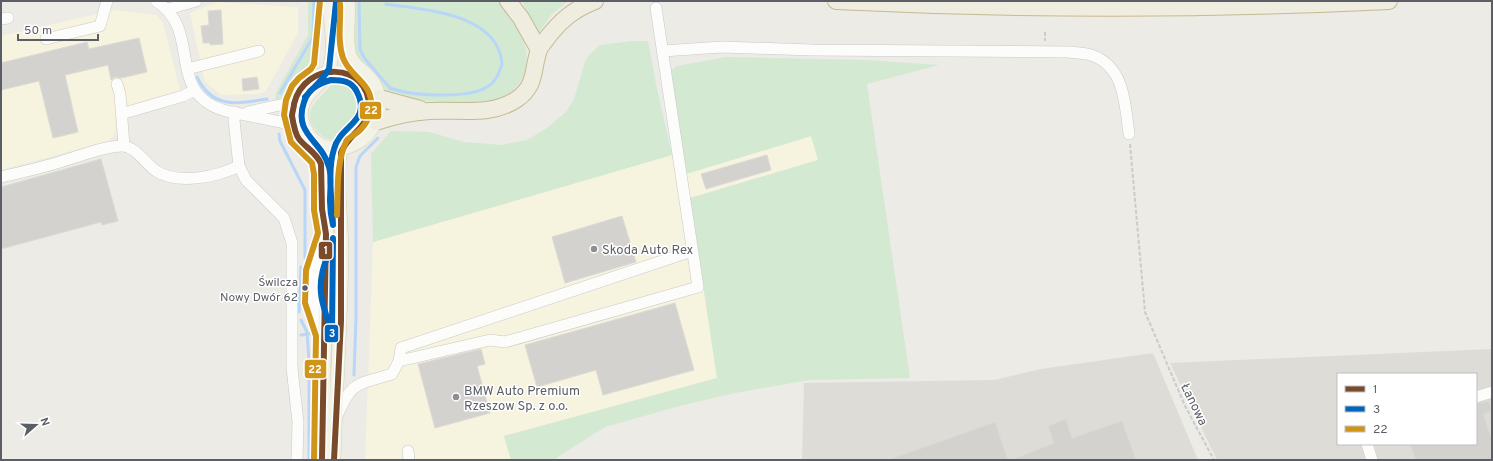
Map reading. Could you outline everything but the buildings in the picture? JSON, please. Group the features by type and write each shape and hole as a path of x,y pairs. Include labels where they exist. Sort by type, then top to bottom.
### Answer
{"highway":[{"path":"508,1 522,18 539,50"},
{"path":"376,122 388,118 430,111 488,110 510,103 523,93 532,80 539,50 565,17 580,7 595,1"},
{"path":"836,1 1052,8 1227,7 1389,1"},
{"path":"373,96 430,111"}],"main road":[{"path":"323,73 340,71 347,73 373,96 379,111 376,122 368,135 348,146 335,149 326,148 312,140 292,115 294,102 301,88 323,73 331,64 331,23 328,1"},
{"path":"344,1 342,11 341,54 347,73"},
{"path":"334,460 341,321 342,233 340,203 348,146 366,122 373,96 374,84 357,67 350,55 348,1"},
{"path":"323,73 321,83 304,100 299,125 301,141 319,159 321,164 322,209 326,234"},
{"path":"322,460 326,234 329,209 330,168 326,148"}],"street":[{"path":"46,39 100,26 107,1"},
{"path":"156,1 168,9 174,18 181,33 189,81 208,104 216,108 299,125"},
{"path":"168,9 196,1"},
{"path":"399,361 490,340 505,342 698,286 656,8"},
{"path":"662,51 722,47 812,50 1069,52 1090,54 1110,65 1118,79 1123,93 1129,134"},
{"path":"187,69 259,51"},
{"path":"117,84 120,94 121,114 124,126 124,146"},
{"path":"121,114 183,96 195,90"},
{"path":"239,113 294,102"},
{"path":"239,113 236,144 239,166 246,180 284,218 292,242 292,368 298,422 297,460"},
{"path":"1,177 49,166 112,147 124,146 157,171 173,178 212,176 239,166"},
{"path":"335,420 345,397 351,388 392,374 399,361 401,348 692,250"},
{"path":"1477,397 1492,392"},
{"path":"1367,445 1372,460"}],"path":[{"name":"Łanowa","path":"1129,134 1144,312 1185,406 1214,460"}],"shaded area":[{"path":"216,2 298,7 298,33 266,91 259,94 221,95 205,82 190,13"},
{"path":"114,10 156,15 163,23 180,90 189,101 115,121 116,128 114,136 108,141 1,170 1,36"},
{"path":"812,136 818,160 690,198 717,378 504,436 511,460 365,460 373,242 672,155 676,177"},
{"path":"1492,349 1492,460 1217,460 1170,363"},
{"path":"1153,353 1198,460 802,460 804,383 994,380 1041,369"}],"green space":[{"path":"308,1 320,1 318,60 316,65 298,82 289,94 275,101 276,93 308,35"},
{"path":"353,1 499,1 516,23 522,36 526,50 527,63 524,76 516,87 504,96 495,100 477,104 401,100 393,98 387,94 376,73 361,62 354,53"},
{"path":"522,1 568,1 551,15 539,33"},
{"path":"632,41 648,41 672,155 373,242 371,154 391,131 429,132 464,142 501,145 527,140 547,128 566,112 574,99 585,62 589,55 600,45"},
{"path":"726,57 868,60 939,65 867,84 910,378 809,380 735,393 683,405 605,427 553,460 511,460 504,436 717,378 690,198 818,160 811,136 686,174 671,70 677,66"},
{"path":"335,80 349,85 354,90 359,102 359,109 358,115 350,127 336,140 333,140 328,139 317,131 310,116 311,109 315,103"},
{"path":"334,155 336,156 333,317 331,316"}],"waterway":[{"path":"280,93 313,37 314,1"},
{"path":"359,1 360,50 365,59 390,88"},
{"path":"386,4 438,12 457,17 474,24 488,34 497,47 502,64 493,83 478,91 453,95 439,95 411,93 390,89"},
{"path":"197,77 210,95 226,102 236,103 267,99"},
{"path":"279,134 280,141 305,190 305,258"},
{"path":"354,375 356,317 356,167 360,156 378,138"},
{"path":"299,312 301,267"},
{"path":"301,320 307,332 309,361 309,460"},
{"path":"301,335 309,334"}],"transit line":[{"name":"22","path":"314,460 316,336 305,303 306,270 318,233 314,210 314,174 312,163 291,142 284,115 286,100 292,86 299,78 311,69 314,64 320,1"},
{"name":"3","path":"305,97 329,69 336,2"},
{"name":"22","path":"337,215 338,178 343,150 347,139 358,132 366,122 370,114 371,106 371,98 368,91 346,65 343,58 340,38 340,4"},
{"name":"1","path":"322,460 326,234 322,209 321,164 317,157 298,137 294,128 292,116 294,104 300,90 310,79 322,74 336,72 348,74 359,81 366,93 369,108 365,121 348,141 341,153 341,321 334,460"},
{"name":"3","path":"331,80 318,85 308,94 304,102 302,122 305,130 321,150 329,167 330,175 331,179 331,184 330,188 330,207 333,225 331,196 330,187 330,177 331,167 332,158 334,149 342,134 358,117 361,110 361,102 355,88 352,85 343,81 331,80"},
{"name":"3","path":"333,238 332,335 323,305 321,283 323,270 333,238"}],"place":[{"name":"Skoda Auto Rex","path":"594,249"},
{"name":"Świlcza Nowy Dwór 62","path":"305,288"},
{"name":"BMW Auto Premium Rzeszow Sp. z o.o.","path":"456,397"}]}
